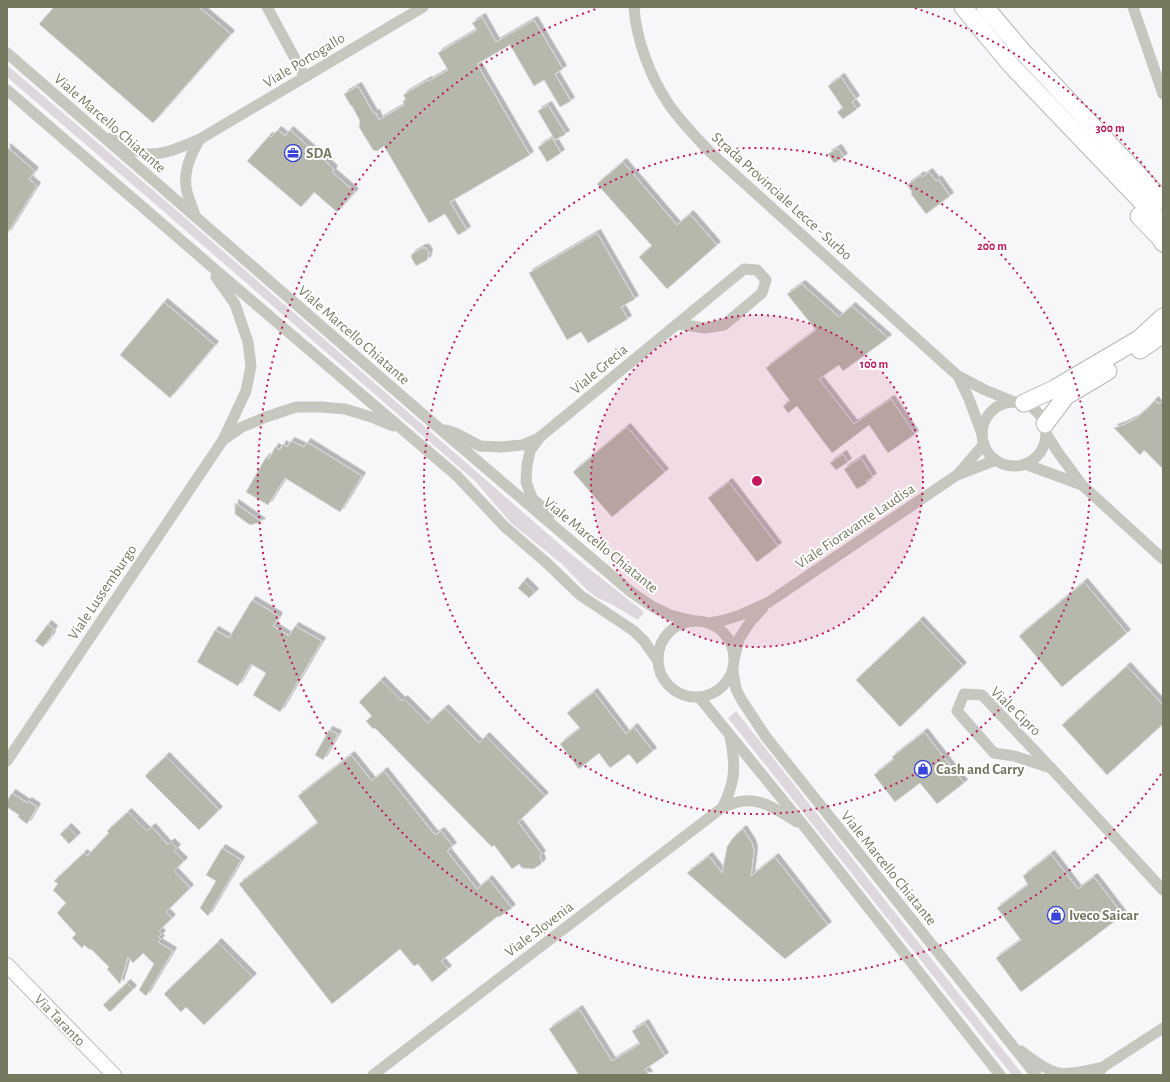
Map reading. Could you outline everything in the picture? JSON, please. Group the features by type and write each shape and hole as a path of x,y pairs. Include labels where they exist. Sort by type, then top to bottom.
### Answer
{"highway":[{"path":"963,7 1011,65 1163,224"},
{"path":"985,7 1023,52 1163,201"},
{"path":"1072,130 1092,166 1161,239 1163,243"},
{"path":"1019,403 1054,389 1139,339 1163,317"},
{"path":"1045,429 1066,396 1126,360 1163,334"}],"main road":[{"name":"Via Taranto","path":"7,965 114,1075"}],"street":[{"path":"267,7 305,78"},
{"name":"Viale Portogallo","path":"95,129 131,148 149,154 164,152 200,140 422,7"},
{"name":"Strada Provinciale Lecce - Surbo","path":"634,7 641,43 652,74 668,102 686,126 710,152 958,376 985,390 1019,403"},
{"path":"1133,7 1163,94"},
{"name":"Viale Marcello Chiatante","path":"7,53 438,427 631,592 653,607 670,615 694,621 708,622 719,628 727,636 735,656 733,671 736,689 766,737 1036,1075"},
{"name":"Viale Marcello Chiatante","path":"7,90 457,476 505,527 549,564 580,595 634,631 644,641 658,661"},
{"name":"Viale Portogallo","path":"196,217 186,192 185,180 188,160 200,140"},
{"name":"Viale Lussemburgo","path":"7,761 222,440 246,391 251,366 248,342 235,304 204,260"},
{"name":"Viale Grecia","path":"580,549 556,520 532,498 526,482 530,451 540,438 744,269 757,270 766,280 762,293 724,325 705,328 678,324"},
{"name":"Strada Provinciale Lecce - Surbo","path":"958,376 969,399 983,439"},
{"path":"1045,429 1045,443 1040,452 1034,459 1025,464 1015,466 996,460 989,453 983,439 984,424 988,415 995,408 1004,404 1019,403 1033,408 1040,415 1045,429 1057,451 1082,485 1163,559"},
{"name":"Viale Lussemburgo","path":"222,440 242,427 296,407 345,409 371,417 401,429"},
{"name":"Viale Grecia","path":"438,427 456,433 480,446 501,447 522,445 540,438"},
{"name":"Viale Fioravante Laudisa","path":"957,475 983,439"},
{"name":"Viale Fioravante Laudisa","path":"708,622 723,621 744,614 769,602 957,475 996,460"},
{"path":"1025,464 1082,485"},
{"name":"Viale Fioravante Laudisa","path":"735,656 739,639 750,622 769,602"},
{"name":"Viale Marcello Chiatante","path":"694,621 682,623 672,629 664,638 659,650 658,661 660,673 666,684 687,696 699,697 710,695 720,690 728,681 733,671"},
{"name":"Viale Cipro","path":"1051,768 1014,756 994,753 957,711 964,694 982,695 1051,768 1163,890"},
{"path":"699,697 804,826 1000,1075"},
{"path":"723,807 731,785 733,773 734,756 730,736"},
{"name":"Viale Slovenia","path":"373,1075 723,807 740,801 756,801 771,806 804,826"},
{"path":"1011,1044 1044,1067 1060,1073 1100,1071 1163,1028"},
{"path":"981,1051 991,1075"}],"shaded area":[{"path":"7,65 168,203 572,555 644,612 638,620 596,597 586,589 562,564 511,523 475,481 7,77"},
{"path":"736,711 1023,1075 1012,1075 728,718"}],"building":[{"path":"54,7 199,7 231,34 153,123 39,24"},
{"path":"482,17 496,42 534,20 563,69 555,74 571,101 560,107 544,80 534,86 510,45 477,64 530,155 450,202 467,230 458,235 445,214 429,223 384,146 377,151 373,150 359,127 360,121 344,94 358,86 379,120 404,105 403,101 406,99 403,95 448,70 438,53 477,30 472,23"},
{"path":"841,77 856,99 852,102 857,109 843,119 837,112 843,108 828,86"},
{"path":"548,105 566,134 555,140 538,111"},
{"name":"SDA","path":"278,130 285,136 290,130 334,169 332,172 355,192 337,212 314,192 301,207 247,161 269,136 271,137"},
{"path":"552,138 561,153 547,162 538,147"},
{"path":"7,147 35,171 29,179 37,186 7,234"},
{"path":"838,148 844,157 834,163 828,154"},
{"path":"623,162 677,225 690,214 717,245 667,289 639,257 652,246 597,184"},
{"path":"929,172 936,181 938,179 950,196 926,214 911,194 912,192 907,185 921,175 922,177"},
{"path":"597,233 635,299 621,307 628,319 588,343 581,332 567,340 529,273"},
{"path":"422,248 426,248 429,253 427,260 416,266 411,257 412,254"},
{"path":"802,284 839,317 852,306 888,338 843,371 839,365 819,379 854,424 891,399 915,434 888,453 869,425 832,453 797,406 788,413 783,406 790,401 766,368 816,330 787,294"},
{"path":"164,302 215,345 170,398 120,355"},
{"path":"1155,400 1158,404 1163,401 1163,469 1144,450 1140,455 1114,428 1135,419"},
{"path":"627,427 665,472 612,517 573,472"},
{"path":"291,441 304,447 307,442 362,476 340,512 285,478 268,505 246,492 266,457 269,459 275,447 280,450 283,444 287,447"},
{"path":"843,454 848,462 836,470 830,463"},
{"path":"861,458 873,477 857,489 844,469"},
{"path":"729,482 778,546 757,562 708,498"},
{"path":"235,503 262,522 250,525 235,514"},
{"path":"524,581 535,592 529,598 518,588"},
{"path":"1084,582 1127,633 1062,687 1019,636"},
{"path":"252,600 279,616 273,626 289,636 295,626 322,641 280,712 253,695 266,673 251,664 238,686 197,662 215,630 229,638"},
{"path":"920,620 963,666 900,727 856,680"},
{"path":"48,624 54,629 51,634 52,635 43,647 35,641"},
{"path":"1127,666 1163,705 1163,724 1107,775 1062,725"},
{"path":"381,680 402,701 404,699 428,723 445,708 479,743 486,736 545,796 518,822 542,854 540,856 542,862 540,865 533,869 522,868 519,864 512,869 494,845 492,847 375,728 373,729 366,721 372,716 359,702"},
{"path":"594,692 626,734 634,727 653,751 637,764 629,754 610,768 599,753 579,769 560,744 580,728 567,713"},
{"path":"329,730 338,734 323,760 315,755"},
{"path":"924,732 964,783 937,804 920,783 895,802 874,775 894,759 892,757"},
{"path":"351,755 372,781 384,771 435,835 441,831 453,846 447,851 477,889 489,879 512,908 499,917 498,916 441,961 448,969 432,982 418,964 414,966 400,949 332,1004 239,884 318,823 298,796"},
{"path":"166,756 219,810 199,830 145,776"},
{"path":"12,793 27,803 28,801 37,807 27,824 18,817 19,815 7,807 7,801"},
{"path":"128,812 147,831 152,827 168,845 171,842 177,848 174,851 184,861 174,871 190,888 166,912 172,918 159,931 162,934 159,937 161,939 158,942 173,951 146,996 139,990 154,964 143,953 133,963 128,957 120,984 107,969 109,967 91,949 90,950 84,945 82,948 72,938 76,934 57,913 66,903 53,890 58,884 54,881 84,853 87,856 109,833 107,831"},
{"path":"68,827 77,836 69,844 60,834"},
{"path":"743,829 752,843 754,851 751,876 775,857 828,925 785,959 687,873 709,856 722,873 727,847 732,839"},
{"path":"222,848 241,860 208,916 200,908 216,881 206,875"},
{"name":"Iveco Saicar","path":"1051,854 1078,889 1094,877 1123,915 1021,992 996,958 1021,940 997,908 1028,885 1023,876"},
{"path":"218,942 253,977 204,1025 186,1007 181,1012 164,994"},
{"path":"127,983 133,989 110,1012 103,1005"},
{"path":"579,1009 612,1061 640,1044 632,1031 645,1023 665,1056 645,1069 649,1075 579,1075 549,1029"}],"place":[{"name":"SDA","path":"293,153"},
{"name":"Cash and Carry","path":"923,769"},
{"name":"Iveco Saicar","path":"1056,915"}]}
